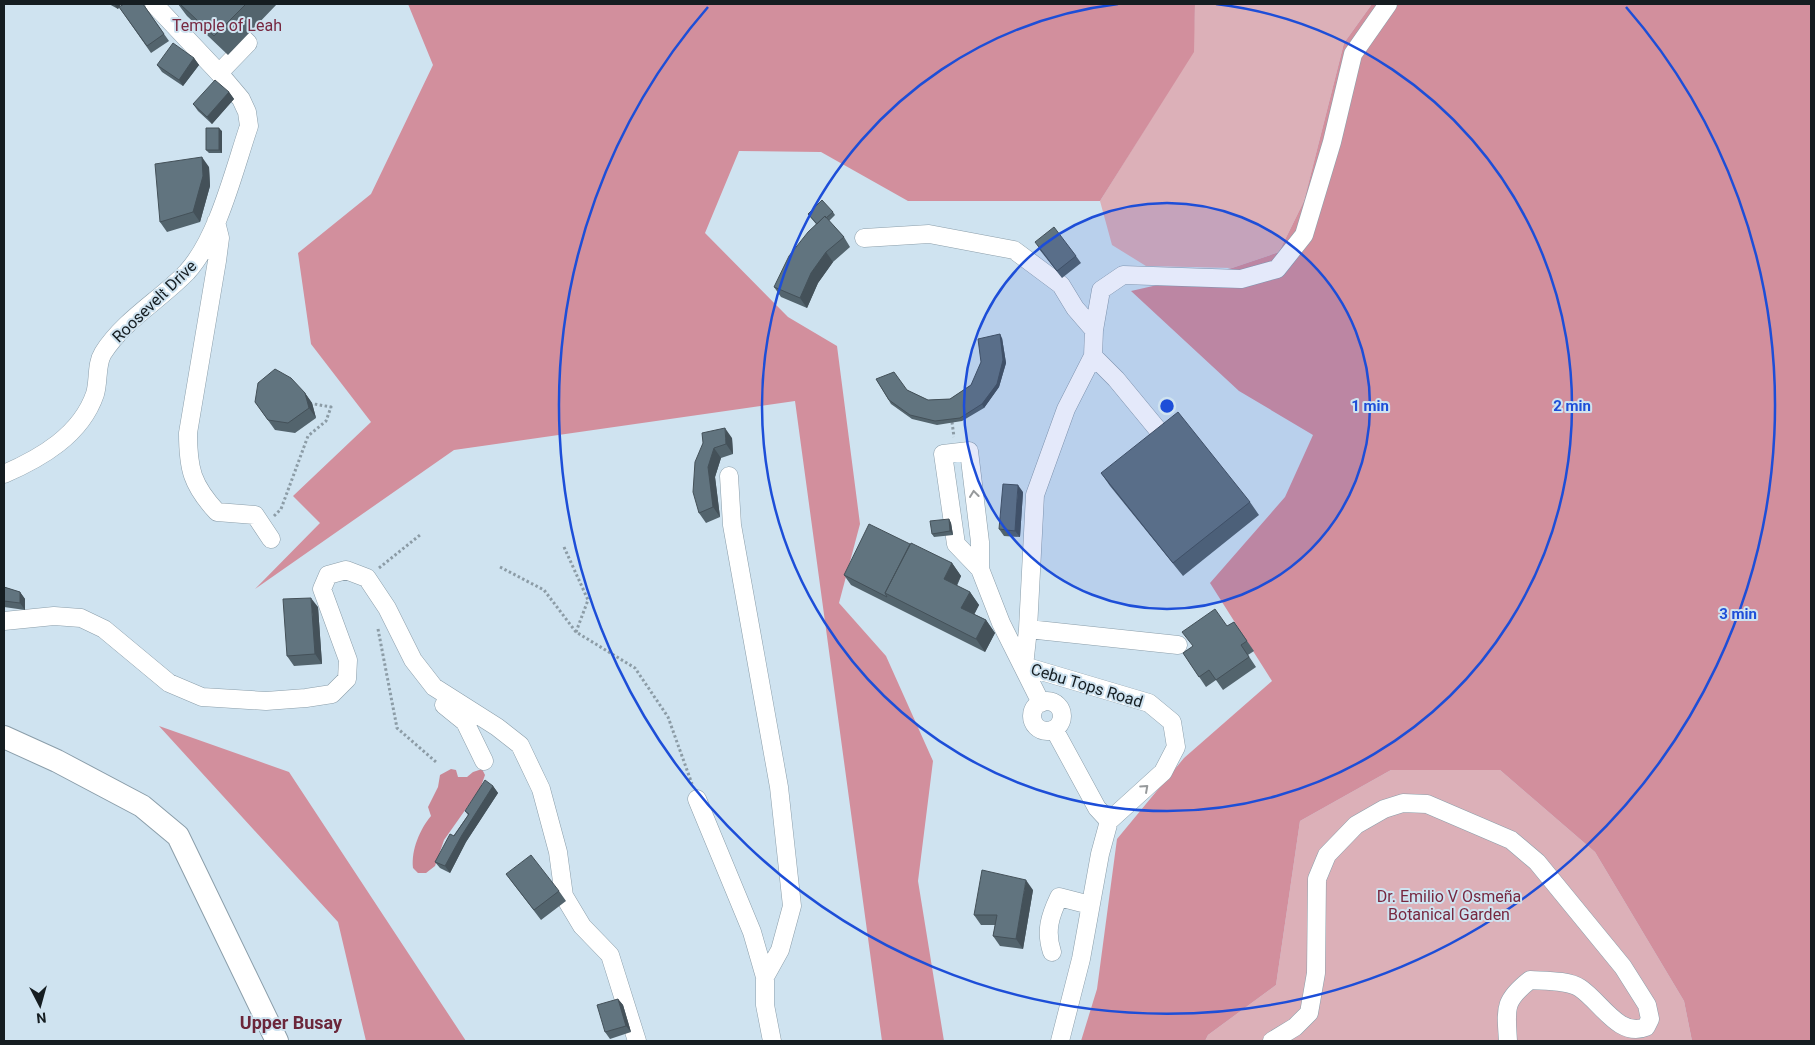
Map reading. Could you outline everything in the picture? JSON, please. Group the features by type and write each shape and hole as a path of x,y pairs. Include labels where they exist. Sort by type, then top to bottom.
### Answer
{"main road":[{"path":"4,737 57,761 142,806 178,836 258,996 277,1041"}],"street":[{"name":"Roosevelt Drive","path":"4,474 35,461 59,443 82,418 95,394 101,355 120,330 187,271 203,252 216,222 249,126 247,112 241,99 220,72 154,4"},
{"path":"1162,436 1116,378 1093,356 1094,330 1101,290 1123,275 1241,279 1277,269 1304,235 1332,142 1353,54 1388,4"},
{"path":"220,72 248,43 244,39"},
{"path":"216,222 220,238 188,433 188,457 195,484 202,496 217,512 255,515 267,533"},
{"path":"864,238 928,234 1014,250 1060,285 1075,308 1094,330"},
{"name":"Cebu Tops Road","path":"1093,356 1066,409 1035,495 1028,629 1024,666 1149,703 1172,722 1176,747 1163,772 1109,820"},
{"path":"980,569 956,544 943,454 969,451 980,542 980,569 1001,623 1024,666 1040,703 1035,707 1033,720 1042,729 1054,729 1097,808 1109,820 1090,905 1081,959 1060,1041"},
{"path":"729,476 732,525 779,787 792,906 780,950 765,977"},
{"path":"4,621 54,616 81,618 104,629 169,682 202,697 266,701 335,699 347,679 348,660 322,589 328,575 346,570 368,578 387,608 413,660 434,687 440,702 465,722 484,761"},
{"path":"1028,629 1178,645"},
{"path":"434,687 520,745 541,789 558,852 564,896 582,926 610,955 636,1041"},
{"path":"697,799 752,932 765,977 765,1005 772,1041"},
{"path":"1272,1041 1295,1027 1308,1013 1316,973 1317,879 1327,854 1356,825 1384,809 1403,803 1427,804 1511,840 1537,862 1623,966 1647,1005 1650,1019 1646,1027 1638,1030 1626,1029 1579,987 1550,981 1530,980 1517,990 1506,1007 1508,1041"},
{"path":"1052,952 1048,942 1049,920 1059,896 1090,905"}],"path":[{"path":"267,533 281,508 308,436 326,421 331,407 314,404"},
{"path":"368,578 420,535"},
{"path":"564,547 588,600 576,632"},
{"path":"500,567 544,590 576,632 635,668 668,717 697,799"},
{"path":"387,608 374,613 397,728 436,762"}],"green space":[{"path":"1195,4 1372,4 1344,43 1304,201 1279,252 1232,268 1146,266 1112,245 1100,201 1193,52"},
{"name":"Dr. Emilio V Osmeña Botanical Garden","path":"1391,770 1500,770 1595,852 1684,1001 1692,1041 1205,1041 1208,1035 1276,985 1300,821"}],"shaded area":[{"path":"408,4 1195,4 1194,52 1100,201 908,201 821,152 739,151 705,233 788,317 837,346 860,524 839,603 886,656 933,761 918,881 944,1041 882,1041 795,401 454,450 255,589 320,523 293,496 371,422 311,344 298,253 371,194 433,65"},
{"path":"1372,4 1811,4 1811,1041 1692,1041 1684,1001 1595,852 1500,770 1391,770 1300,821 1276,985 1208,1035 1205,1041 1081,1041 1097,989 1117,839 1184,758 1272,681 1210,583 1285,497 1313,435 1239,391 1131,291 1232,268 1279,252 1304,201 1344,43"},
{"path":"159,726 289,772 466,1041 366,1041 338,922"},
{"path":"451,769 456,770 458,777 467,777 473,772 482,769 485,775 480,789 444,840 435,866 426,873 418,873 413,868 415,847 423,827 431,816 428,807 438,787 440,775"}],"building":[{"path":"124,4 143,4 164,34 147,46 119,7"},
{"path":"180,4 246,4 214,36"},
{"path":"173,43 194,58 179,80 157,65"},
{"path":"215,80 229,92 207,117 193,104"},
{"path":"206,128 219,128 219,150 206,150"},
{"path":"202,157 203,176 193,212 160,222 155,164"},
{"path":"822,200 833,212 826,218 825,216 817,224 808,214"},
{"path":"825,216 844,237 826,252 811,273 800,298 774,287 789,256 808,232"},
{"path":"1054,227 1076,256 1057,271 1035,242"},
{"path":"1000,334 1003,360 997,384 982,404 960,418 935,421 910,415 889,400 876,379 894,372 907,390 928,400 950,399 971,385 981,362 978,339"},
{"path":"275,369 291,378 305,393 309,408 288,423 268,420 255,402 258,383"},
{"path":"1178,412 1250,502 1173,563 1101,473"},
{"path":"725,428 726,444 714,448 708,467 713,507 699,513 693,492 695,462 703,443 702,433"},
{"path":"1003,484 1018,485 1015,531 999,529"},
{"path":"949,519 950,531 932,534 930,521"},
{"path":"869,524 910,544 885,593 887,597 844,575"},
{"path":"911,543 952,563 944,579 970,592 961,608 986,620 976,639 885,593"},
{"path":"4,587 20,592 20,603 4,601"},
{"path":"311,598 315,654 287,656 283,599"},
{"path":"1215,609 1227,626 1234,622 1247,641 1241,645 1249,657 1216,680 1209,670 1199,677 1183,653 1193,646 1182,632"},
{"path":"485,780 493,786 445,866 435,862 450,834 454,836 469,814 465,811"},
{"path":"531,855 559,891 534,910 506,874"},
{"path":"982,870 1026,880 1016,939 993,936 997,915 974,915"},
{"path":"618,999 626,1026 605,1032 597,1005"}],"district":[{"name":"Upper Busay","path":"291,1023"}],"park label":[{"name":"Temple of Leah","path":"227,25"}]}
